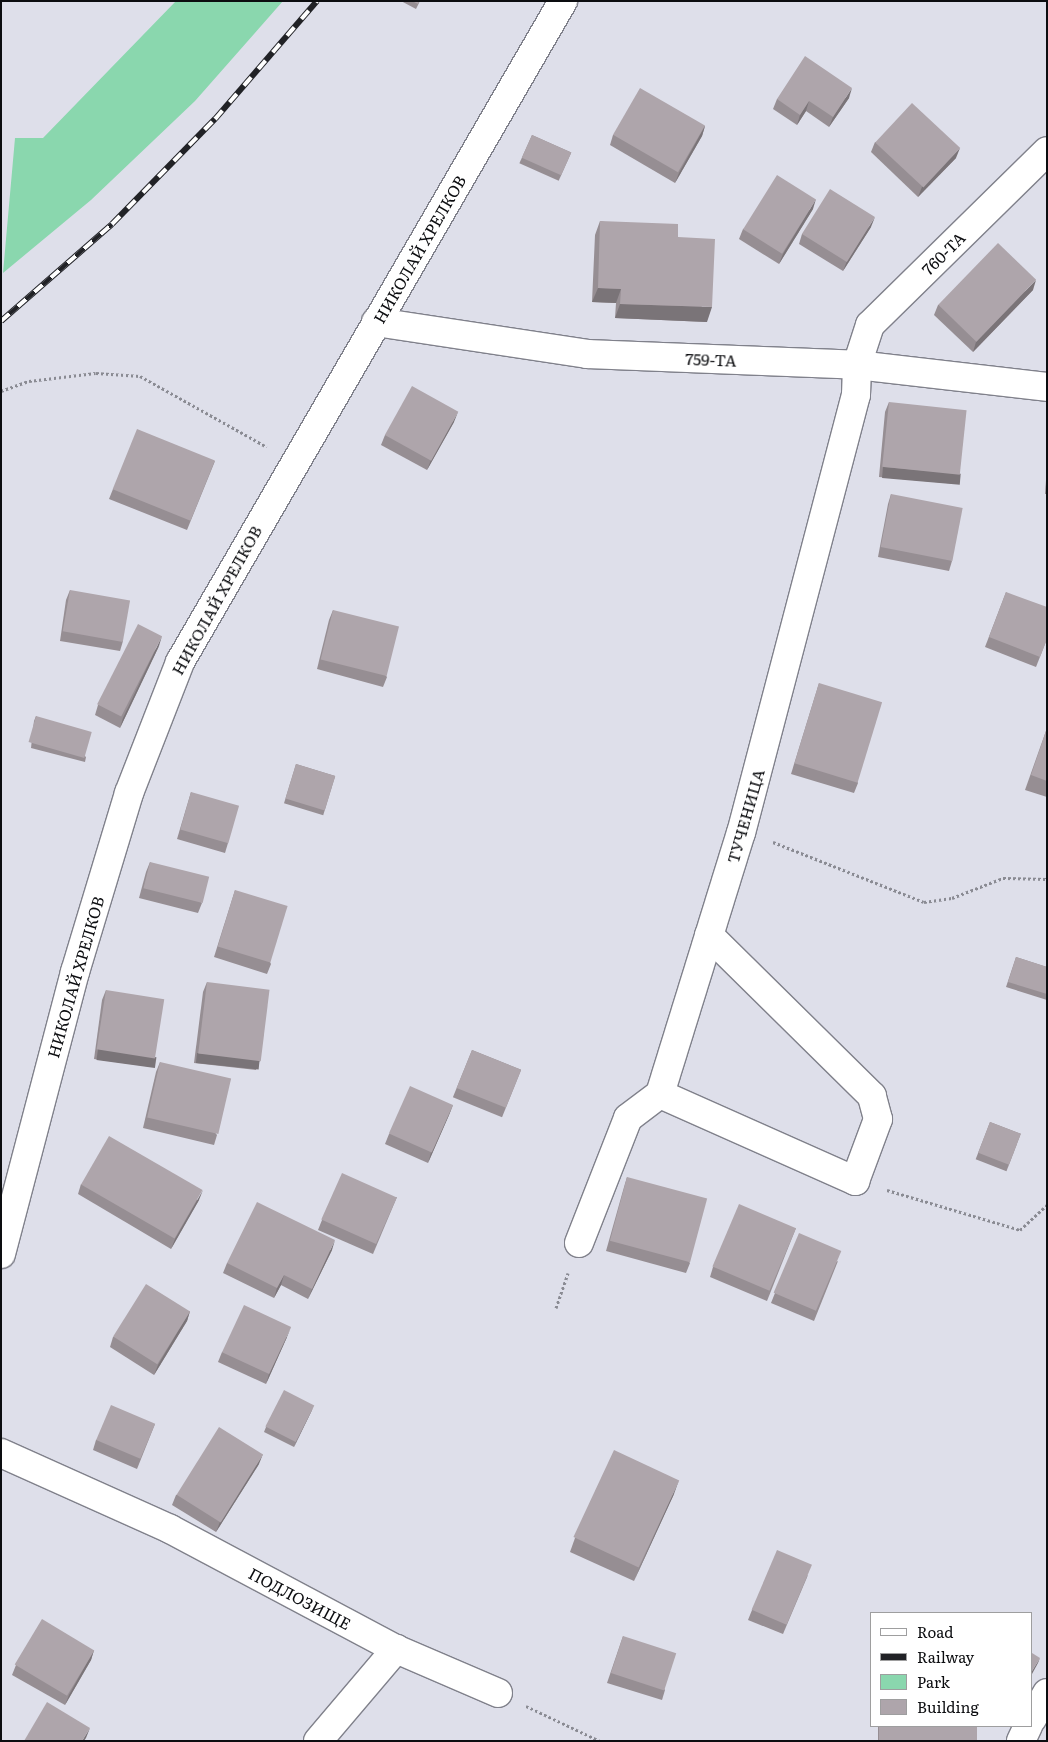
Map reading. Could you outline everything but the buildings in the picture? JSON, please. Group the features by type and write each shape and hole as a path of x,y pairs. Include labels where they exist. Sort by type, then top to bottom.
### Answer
{"street":[{"name":"НИКОЛАЙ ХРЕЛКОВ","path":"1,1254 75,972 152,727 192,639 563,1"},
{"name":"760-ТА","path":"857,365 870,325 1047,151"},
{"name":"759-ТА","path":"376,322 587,354 857,365 1047,387"},
{"name":"ТУЧЕНИЦА","path":"660,1094 742,832 856,395 857,365"},
{"path":"579,1242 628,1118 660,1094 855,1181 878,1119 878,1106 709,935"},
{"name":"ПОДЛОЗИЩЕ","path":"1,1453 170,1529 396,1649 498,1693"},
{"path":"318,1741 396,1649"},
{"path":"1033,1718 1047,1693"},
{"path":"1021,1741 1028,1727"}],"path":[{"path":"1,391 29,381 96,373 140,376 294,463"},
{"path":"742,832 817,856 924,902 952,898 1003,878 1047,879"},
{"path":"855,1181 1020,1230 1047,1206"},
{"path":"498,1693 600,1741"}],"green space":[{"path":"176,1 283,1 195,101 91,200 3,273 15,138 43,138"}],"railway":[{"path":"1,321 112,224 215,119 317,1"}]}
